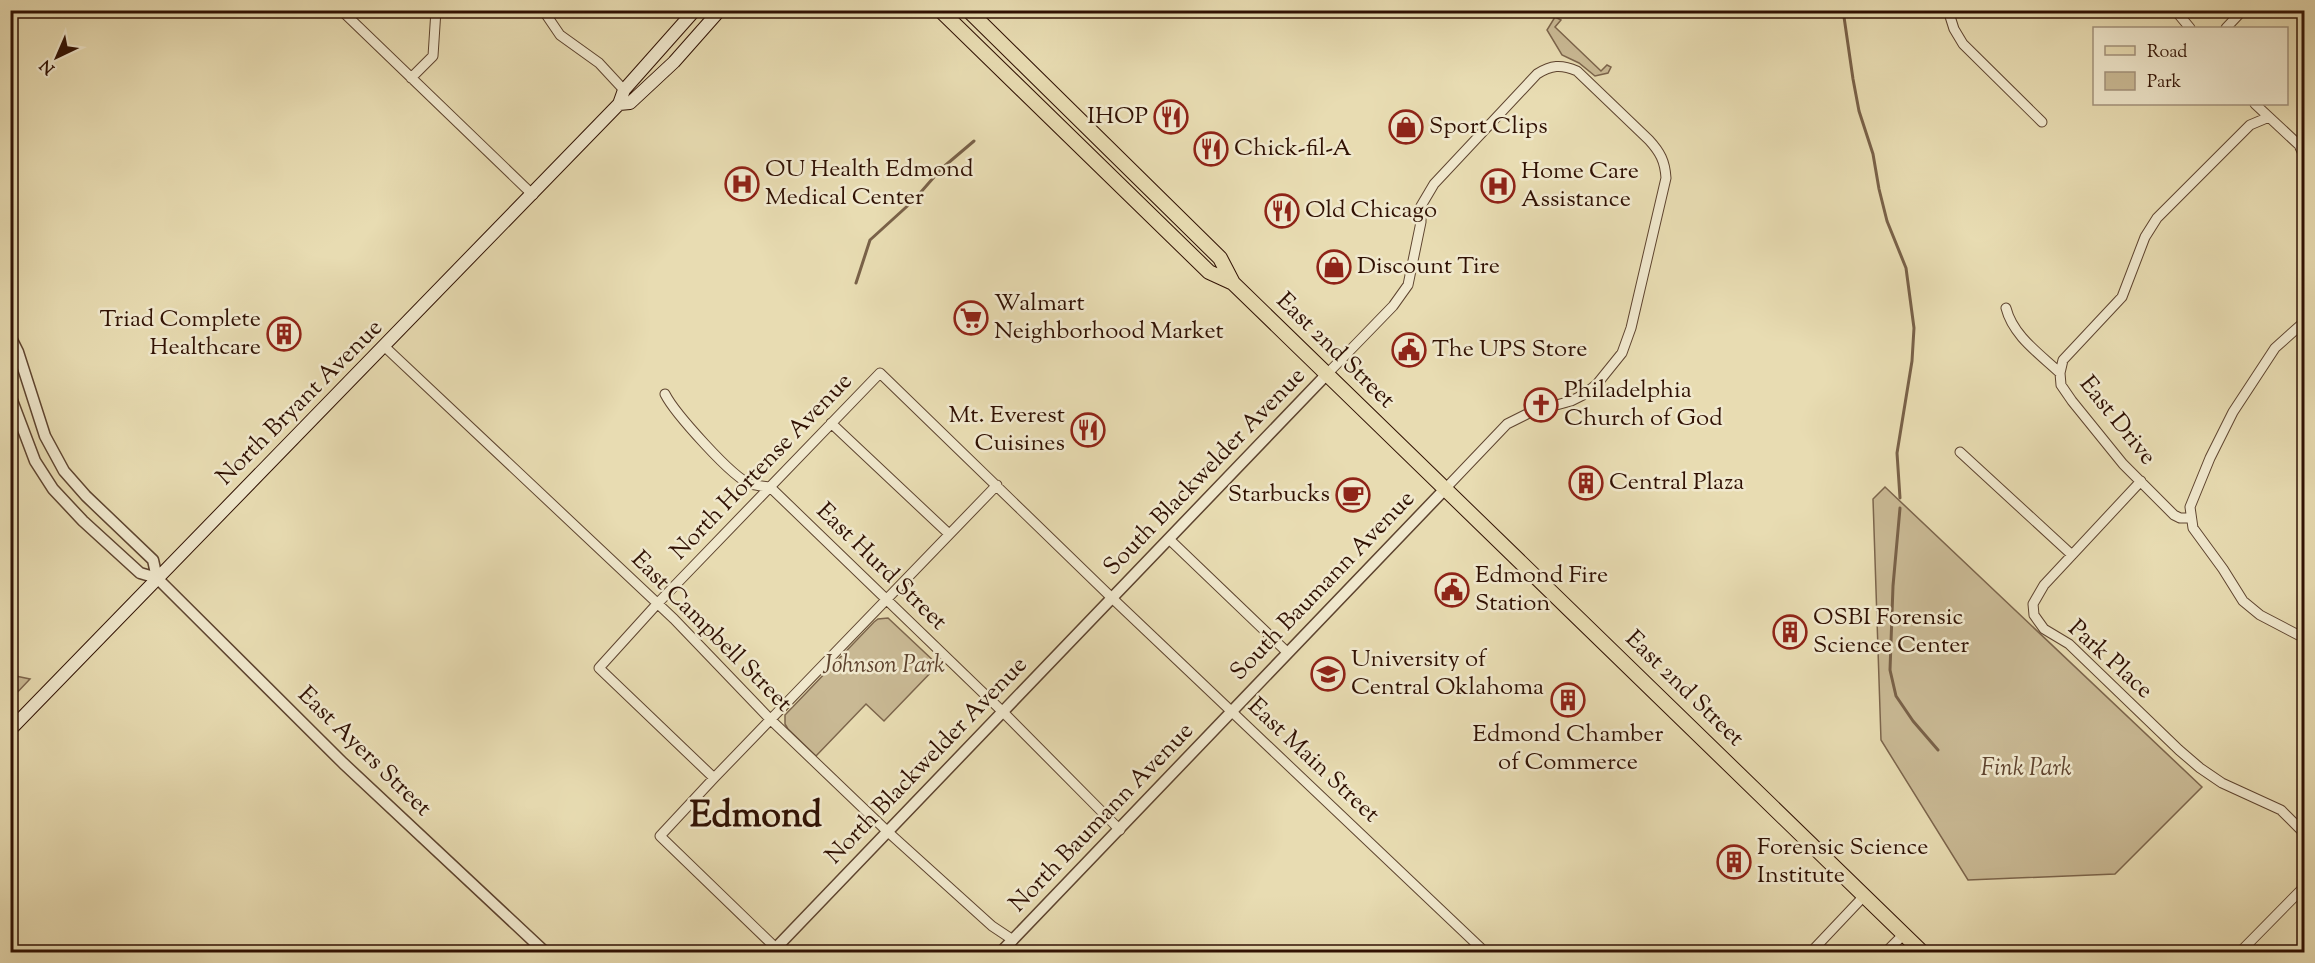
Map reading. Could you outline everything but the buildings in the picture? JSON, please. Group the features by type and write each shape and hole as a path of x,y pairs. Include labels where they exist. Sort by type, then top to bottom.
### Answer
{"main road":[{"path":"695,10 624,90 619,104 630,103 674,62 720,10"},
{"name":"East 2nd Street","path":"940,10 1209,272 1233,282"},
{"name":"East 2nd Street","path":"968,10 1220,258 1233,282 1327,375 1922,952"},
{"path":"970,40 1001,44"},
{"name":"North Bryant Avenue","path":"10,730 533,195 619,104"},
{"path":"1135,200 1145,199 1167,218 1186,226"}],"street":[{"path":"341,10 533,195"},
{"path":"411,78 433,56 436,10"},
{"path":"543,10 560,35 599,63 624,90"},
{"path":"1948,10 1954,29 1964,44 2042,122"},
{"path":"2175,10 2189,27"},
{"path":"2227,27 2243,10"},
{"path":"1327,375 1393,306 1408,285 1421,222 1422,206 1434,184 1537,74 1554,65 1564,65 1577,71 1649,140 1658,150 1666,166 1666,178 1631,328 1622,353 1596,384 1583,395 1531,412 1507,424 1444,489"},
{"path":"2256,105 2302,146 2304,156"},
{"name":"East Drive","path":"2191,518 2180,518 2174,515 2116,456 2061,385 2060,373 2063,360 2122,297 2145,237 2157,218 2250,125 2269,117"},
{"path":"2006,308 2009,319 2017,332 2060,373"},
{"path":"2304,322 2276,348 2233,412 2190,507 2193,528 2243,601 2278,626 2304,638"},
{"path":"10,336 18,351 45,436 59,464 73,484 153,560 157,578 140,573 57,495 35,461 10,395"},
{"name":"East Campbell Street","path":"385,346 674,619 771,720 888,832 992,926 1013,940"},
{"name":"North Hortense Avenue","path":"714,778 599,668 657,604 880,373"},
{"name":"East Main Street","path":"880,373 1112,598 1485,952"},
{"name":"South Blackwelder Avenue","path":"1112,598 1327,375"},
{"name":"East Hurd Street","path":"665,394 672,407 701,441 750,484 770,486 1004,713 1120,830"},
{"path":"831,423 949,534"},
{"path":"1960,452 2072,555"},
{"name":"Park Place","path":"2141,481 2037,595 2033,604 2038,624 2069,644 2200,768 2222,783 2281,810 2304,833"},
{"path":"776,951 660,836 997,485"},
{"name":"South Baumann Avenue","path":"1232,712 1444,489"},
{"path":"1169,539 1288,653"},
{"name":"East Ayers Street","path":"157,578 343,762 545,952"},
{"name":"North Blackwelder Avenue","path":"776,951 1112,598"},
{"name":"North Baumann Avenue","path":"1001,952 1232,712"},
{"path":"2240,952 2304,887"},
{"path":"1811,952 1864,896"},
{"path":"1886,952 1903,935"}],"green space":[{"path":"1555,17 1561,20 1555,27 1601,71 1607,65 1611,67 1608,73 1595,76 1579,63 1562,55 1547,30"},
{"name":"Fink Park","path":"1885,487 2202,787 2115,874 1968,880 1881,740 1873,499"},
{"name":"Johnson Park","path":"888,618 938,665 884,721 866,704 816,756 788,729 785,724 785,715 874,622"},
{"path":"10,675 30,679 11,699"}],"waterway":[{"path":"1843,10 1859,111 1873,154 1887,221 1906,268 1914,328 1912,361 1897,453 1900,498"},
{"path":"856,283 870,240 914,200 941,169 974,141"},
{"path":"1900,508 1893,586 1890,670 1896,696 1913,721 1938,750"}],"place":[{"name":"IHOP","path":"1171,117"},
{"name":"Sport Clips","path":"1406,127"},
{"name":"Chick-fil-A","path":"1211,149"},
{"name":"OU Health Edmond Medical Center","path":"742,184"},
{"name":"Home Care Assistance","path":"1498,186"},
{"name":"Old Chicago","path":"1282,211"},
{"name":"Discount Tire","path":"1334,267"},
{"name":"Walmart Neighborhood Market","path":"971,318"},
{"name":"Triad Complete Healthcare","path":"284,334"},
{"name":"The UPS Store","path":"1409,350"},
{"name":"Philadelphia Church of God","path":"1541,405"},
{"name":"Mt. Everest Cuisines","path":"1088,430"},
{"name":"Central Plaza","path":"1586,483"},
{"name":"Starbucks","path":"1353,495"},
{"name":"Edmond Fire Station","path":"1452,590"},
{"name":"OSBI Forensic Science Center","path":"1790,632"},
{"name":"University of Central Oklahoma","path":"1328,674"},
{"name":"Edmond Chamber of Commerce","path":"1568,700"},
{"name":"Forensic Science Institute","path":"1734,862"}],"district":[{"name":"Edmond","path":"756,817"}]}
